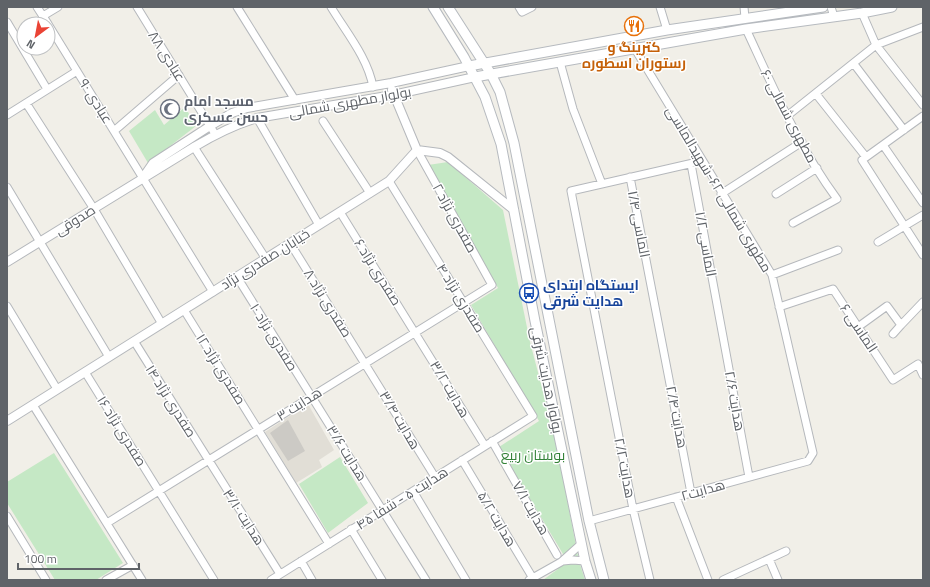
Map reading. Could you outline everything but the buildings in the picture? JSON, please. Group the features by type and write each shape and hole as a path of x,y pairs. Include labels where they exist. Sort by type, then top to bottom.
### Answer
{"main road":[{"name":"بولوار هدایت شرقی","path":"433,7 469,66 485,97 501,144 535,321 581,544 591,580"},
{"name":"بولوار هدایت شرقی","path":"448,7 484,62 500,92 514,143 589,522 604,580"},
{"name":"بولوار مطهری شمالی","path":"469,66 484,62 667,30 823,7"},
{"name":"بولوار مطهری شمالی","path":"475,77 746,29 862,13 892,7"}],"street":[{"name":"عبادی ۹۰","path":"37,7 43,16"},
{"path":"43,16 58,7"},
{"name":"عبادی ۸۸","path":"137,7 215,134"},
{"path":"237,7 295,100"},
{"path":"331,7 364,61 370,74 372,86"},
{"path":"519,7 522,12 532,7"},
{"path":"660,7 667,30"},
{"path":"744,7 745,18"},
{"path":"831,7 834,17"},
{"path":"862,13 876,45 923,105"},
{"path":"7,22 47,90"},
{"path":"787,116 876,45 923,27"},
{"name":"مطهری شمالی ۶۰","path":"746,29 787,116 837,199 793,223"},
{"name":"عبادی ۹۰","path":"56,37 213,292"},
{"name":"مطهری شمالی ۶۲-شهیدالماسی","path":"635,49 721,194 772,275 813,454"},
{"path":"560,62 573,109 602,184 702,162"},
{"path":"854,64 904,130"},
{"name":"بولوار مطهری شمالی","path":"143,178 153,163 232,113 247,108 391,83 469,66"},
{"path":"7,115 77,71"},
{"path":"114,130 179,75"},
{"name":"بولوار مطهری شمالی","path":"143,178 215,134 257,118 393,95 475,77"},
{"path":"391,83 393,95 418,150 448,157 514,210"},
{"path":"816,94 864,159 923,255"},
{"path":"26,103 94,209 162,324"},
{"path":"864,159 923,116"},
{"path":"257,118 319,225"},
{"path":"323,121 370,193"},
{"path":"721,194 802,142"},
{"path":"883,145 923,202"},
{"path":"194,147 266,259"},
{"name":"خیابان صفدری نژاد","path":"7,421 389,181 418,150"},
{"name":"صفدری نژاد ۲","path":"418,150 492,285"},
{"name":"الماسی ۱/۲","path":"691,164 721,325"},
{"path":"776,194 817,168"},
{"name":"الماسی ۱/۴","path":"630,177 662,341"},
{"name":"صدوقی","path":"7,262 143,178"},
{"name":"صفدری نژاد ۴","path":"389,181 533,416"},
{"name":"هدایت ۲/۲","path":"602,184 571,191 634,509 650,580"},
{"path":"7,187 109,357"},
{"name":"صفدری نژاد ۶","path":"340,212 415,333"},
{"path":"878,242 923,215"},
{"name":"صفدری نژاد ۸","path":"290,243 365,363"},
{"path":"772,275 838,250"},
{"name":"صفدری نژاد ۱۰","path":"237,277 312,396"},
{"name":"هدایت ۳","path":"107,523 492,285"},
{"name":"الماسی ۶","path":"780,307 833,289 893,380 918,364 923,375"},
{"path":"893,334 923,302"},
{"path":"7,306 57,389"},
{"path":"858,327 887,306 901,325"},
{"name":"صفدری نژاد ۱۲","path":"184,310 329,544"},
{"name":"هدایت ۲/۶","path":"721,325 749,477"},
{"name":"هدایت ۳/۲","path":"415,333 484,446"},
{"name":"صفدری نژاد ۱۴","path":"134,341 208,461"},
{"name":"هدایت ۲/۴","path":"662,341 691,493"},
{"name":"هدایت ۳/۴","path":"365,363 435,477"},
{"name":"صفدری نژاد ۱۶","path":"86,372 214,580"},
{"name":"هدایت ۳/۶","path":"312,396 426,580"},
{"path":"33,405 142,580"},
{"name":"هدایت ۵ - شفا ۴۵","path":"271,580 533,416"},
{"name":"هدایت ۷/۱","path":"492,441 557,555"},
{"name":"هدایت۲","path":"589,522 808,461 813,454"},
{"name":"هدایت ۵/۲","path":"462,460 532,579"},
{"name":"هدایت ۳/۱۰","path":"208,461 280,574"},
{"path":"413,491 466,580"},
{"path":"676,497 708,580"},
{"path":"7,516 46,580"},
{"path":"352,529 382,580"},
{"path":"532,579 561,562 581,544"},
{"path":"724,580 786,551"},
{"path":"769,559 778,580"},
{"path":"561,562 573,560 585,561"},
{"path":"301,561 312,580"},
{"path":"106,580 133,565"}],"shaded area":[{"path":"308,404 334,450 319,460 322,467 296,483 265,432"}],"green space":[{"path":"185,107 196,126 148,163 129,131 155,110 164,125"},
{"name":"بوستان ربیع","path":"448,162 503,210 530,342 555,437 579,561 585,580 543,580 558,569 563,554 499,447 539,421 471,305 498,288 428,165"},
{"path":"54,453 123,563 96,580 55,580 7,503 7,482"},
{"path":"340,457 368,503 328,533 299,484"}],"place":[{"name":"کترینگ و رستوران اسطوره","path":"634,26"},
{"name":"مسجد امام حسن عسکری","path":"170,109"},
{"name":"ایستگاه ابتدای هدایت شرقی","path":"529,293"}]}
